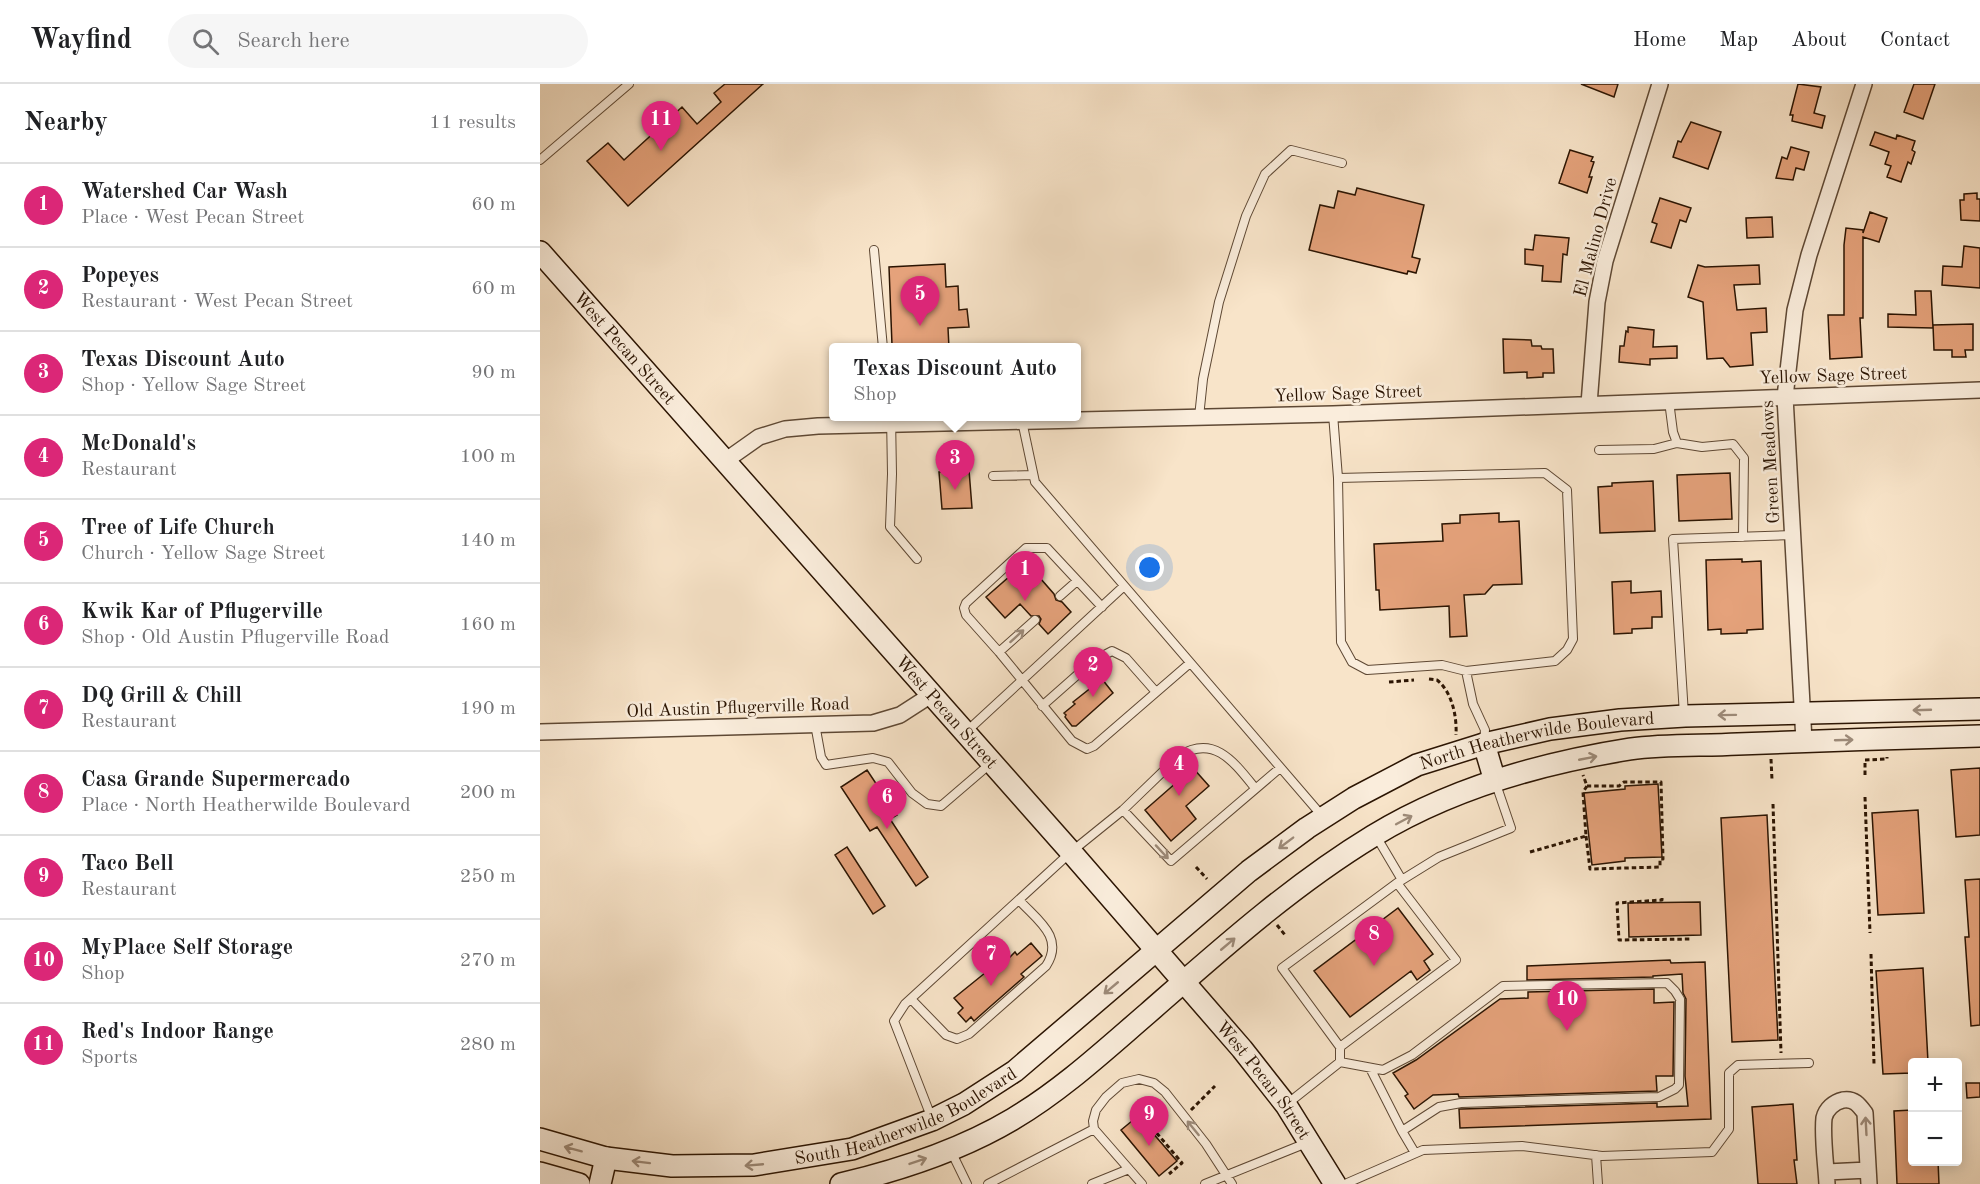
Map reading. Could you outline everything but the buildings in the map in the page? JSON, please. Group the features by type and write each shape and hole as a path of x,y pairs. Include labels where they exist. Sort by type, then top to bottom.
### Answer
{"main road":[{"name":"West Pecan Street","path":"540,252 1071,852 1242,1049 1286,1104 1335,1184"},
{"name":"North Heatherwilde Boulevard","path":"1155,950 1249,871 1354,798 1417,765 1484,744 1550,729 1620,720 1684,716 1980,709"},
{"name":"North Heatherwilde Boulevard","path":"1183,982 1273,906 1331,863 1376,835 1434,804 1495,781 1633,749 1980,736"},
{"path":"1484,744 1495,781"},
{"name":"South Heatherwilde Boulevard","path":"540,1139 606,1158 672,1166 754,1165 852,1149 932,1120 964,1104 1015,1071 1155,950"},
{"path":"841,1184 873,1177 950,1150 1014,1119 1081,1071 1183,982"},
{"path":"932,1120 950,1150"},
{"path":"600,1184 606,1158"},
{"path":"540,1173 579,1184"}],"street":[{"name":"El Malino Drive","path":"1589,404 1597,302 1605,261 1660,84"},
{"name":"Green Meadows","path":"1804,741 1785,396 1795,310 1806,266 1864,84"},
{"name":"Yellow Sage Street","path":"1081,419 1333,414 1980,390"},
{"name":"Yellow Sage Street","path":"725,461 759,437 785,429 879,421"},
{"name":"Old Austin Pflugerville Road","path":"540,732 873,723 900,714 931,695"},
{"path":"1849,1099 1858,1104 1865,1113 1868,1177 1827,1178 1824,1117 1830,1106 1849,1099"}],"lane":[{"path":"540,160 629,84"},
{"path":"1199,417 1203,379 1219,302 1246,216 1265,174 1292,150 1342,163"},
{"path":"873,250 883,343"},
{"path":"1670,401 1673,432 1677,443"},
{"path":"1333,414 1338,478 1341,642 1352,662 1367,670 1442,665 1466,670 1556,661 1567,650 1573,639 1567,490 1545,473 1338,478"},
{"path":"891,421 890,527 917,559"},
{"path":"1022,421 1035,482 1323,818"},
{"path":"1599,450 1654,448 1677,443 1702,447 1733,444 1744,458 1743,537"},
{"path":"993,476 1033,475"},
{"path":"1684,716 1673,539 1793,535"},
{"path":"1102,607 1047,548 1026,548 966,603 964,608 966,615 1072,741 1087,749 1094,746 1190,663"},
{"path":"1060,596 1077,581"},
{"path":"965,734 1124,586"},
{"path":"999,652 1035,620"},
{"path":"1042,706 1093,660 1112,651 1125,658 1156,692"},
{"path":"1466,670 1473,704 1485,730 1484,744"},
{"path":"814,724 821,757 826,765 873,758 888,762 912,793 927,804 941,806 991,763"},
{"path":"932,1120 894,1021 911,999 1071,852 1123,810 1187,751 1211,748 1224,754 1235,763 1255,788"},
{"path":"1123,810 1171,861 1280,768"},
{"path":"1340,1062 1340,1047 1282,968 1399,882 1439,857 1511,828 1495,781"},
{"path":"1340,1047 1456,960 1399,882 1376,835"},
{"path":"911,999 946,1035 957,1039 969,1034 1046,966 1052,957 1054,946 1052,936 1019,900"},
{"path":"1286,1104 1340,1062 1383,1070 1412,1055 1503,986 1667,983 1680,999 1678,1085 1675,1089 1659,1096 1461,1103 1438,1107 1402,1131"},
{"path":"1345,1184 1423,1150 1522,1146 1596,1155 1712,1152 1729,1129 1729,1072 1738,1065 1809,1063"},
{"path":"1370,1068 1415,1153"},
{"path":"1142,1184 1094,1129 1093,1121 1096,1110 1106,1096 1122,1083 1139,1079 1154,1083 1165,1092 1232,1184"},
{"path":"988,1184 1094,1129"},
{"path":"1205,1184 1310,1142"},
{"path":"950,1150 967,1184"},
{"path":"1596,1155 1599,1184"},
{"path":"1092,1184 1129,1169"}],"path":[{"path":"1389,682 1433,679 1443,685 1448,691 1456,723 1456,740"},
{"path":"1865,775 1865,760 1887,759 1887,753"},
{"path":"1771,757 1772,780"},
{"path":"1582,773 1587,786"},
{"path":"1624,782 1661,782 1663,859 1660,859 1660,867 1590,869 1583,792 1587,786 1619,786 1624,782"},
{"path":"1865,796 1870,933"},
{"path":"1773,804 1782,1064"},
{"path":"1530,852 1586,836"},
{"path":"1196,867 1207,879"},
{"path":"1662,898 1662,900 1617,903 1619,940 1692,939"},
{"path":"1276,924 1285,935"},
{"path":"1870,954 1874,1064"},
{"path":"1188,1112 1215,1086"},
{"path":"1139,1113 1157,1130 1182,1162 1169,1174"}],"place":[{"name":"Red's Indoor Range","path":"661,151"},
{"name":"Tree of Life Church","path":"920,326"},
{"name":"Texas Discount Auto","path":"955,490"},
{"name":"Watershed Car Wash","path":"1025,601"},
{"name":"Popeyes","path":"1093,697"},
{"name":"McDonald's","path":"1179,796"},
{"name":"Kwik Kar of Pflugerville","path":"887,829"},
{"name":"Casa Grande Supermercado","path":"1374,966"},
{"name":"DQ Grill & Chill","path":"991,986"},
{"name":"MyPlace Self Storage","path":"1567,1031"},
{"name":"Taco Bell","path":"1149,1146"}]}
